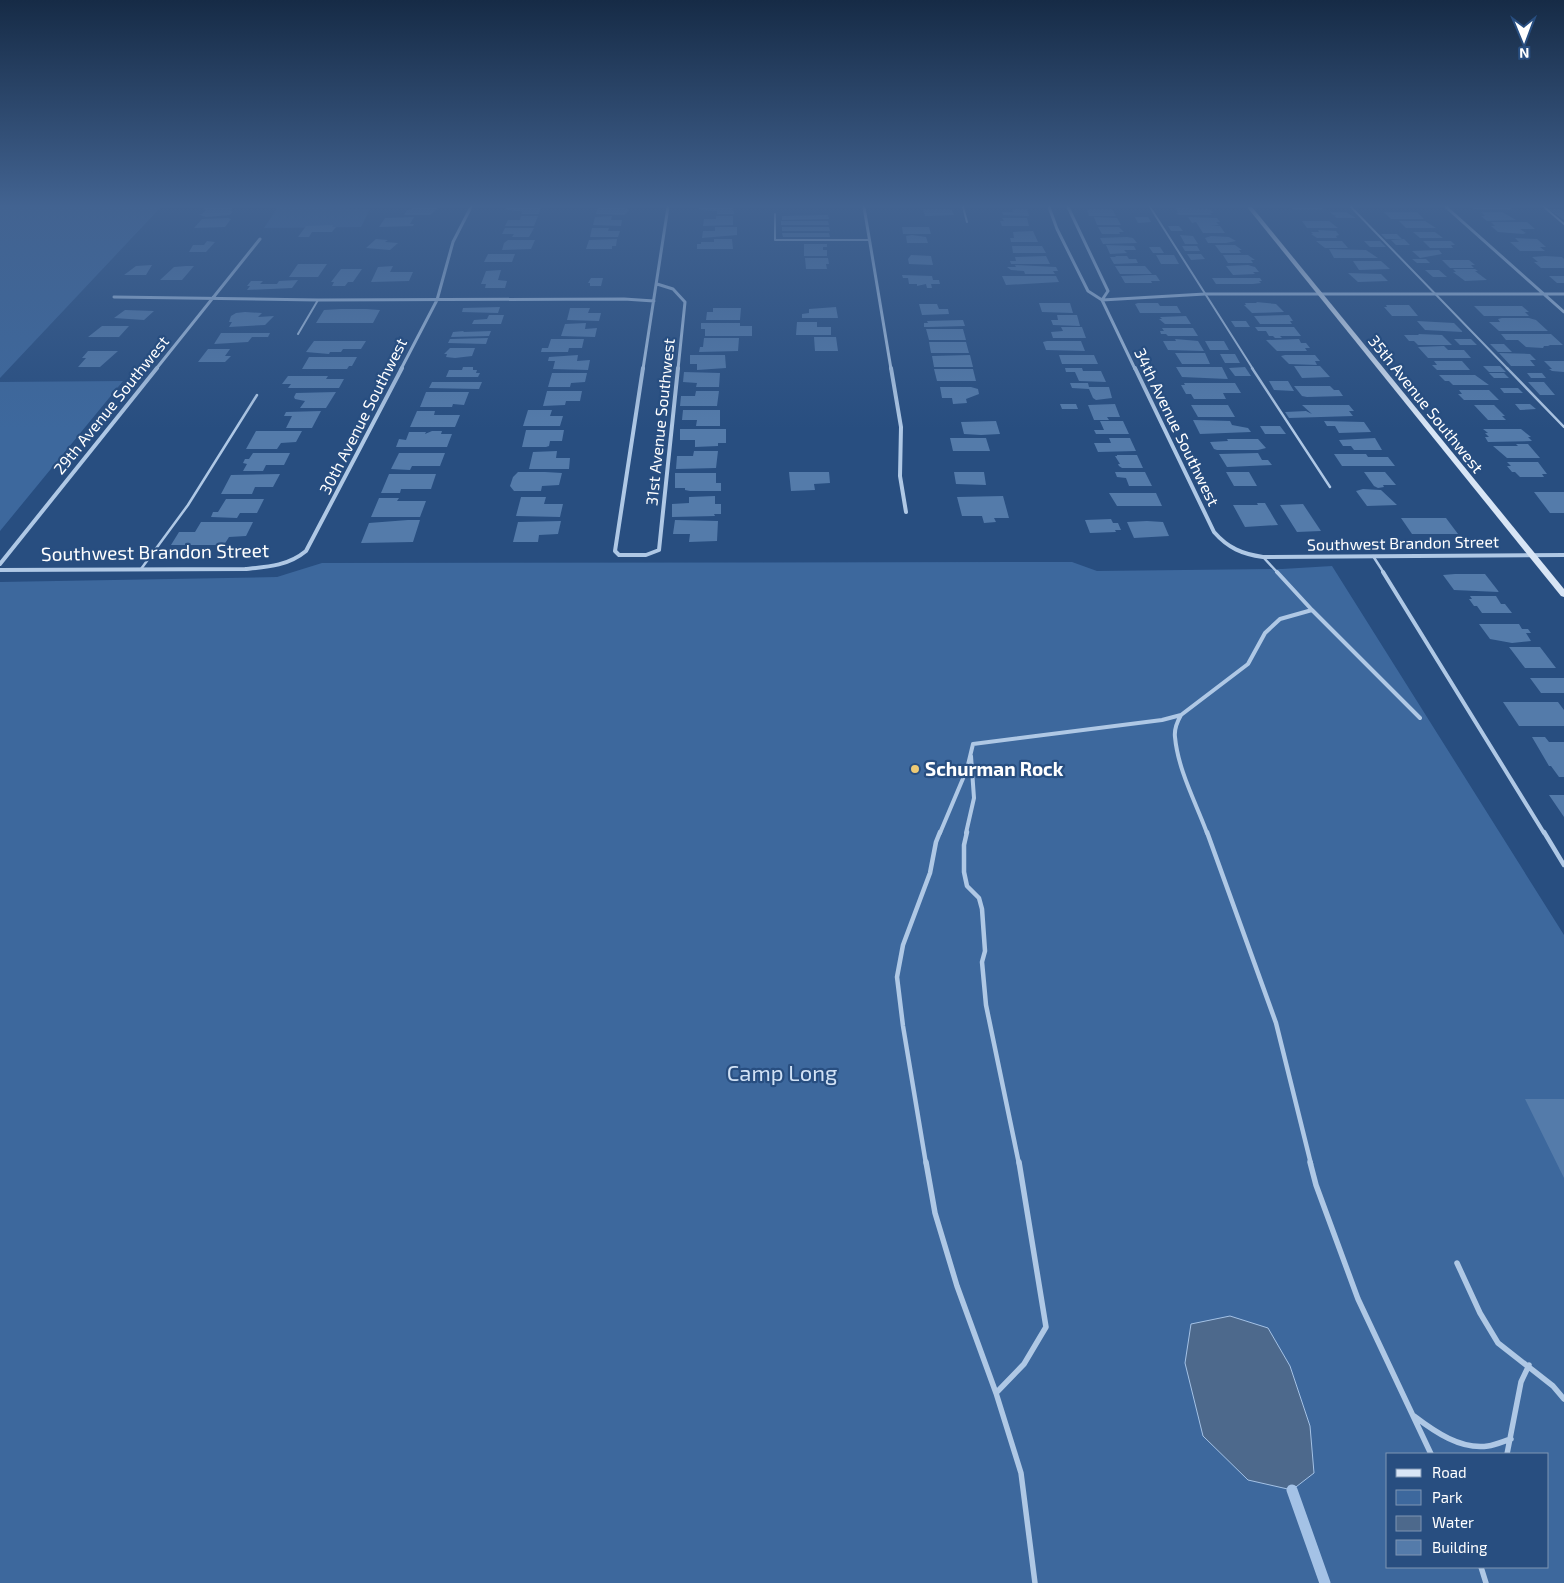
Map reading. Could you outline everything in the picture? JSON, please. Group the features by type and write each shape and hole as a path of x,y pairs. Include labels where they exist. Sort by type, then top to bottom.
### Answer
{"main road":[{"name":"35th Avenue Southwest","path":"1308,281 1564,594"}],"street":[{"name":"29th Avenue Southwest","path":"0,564 227,281"},
{"name":"30th Avenue Southwest","path":"306,551 436,300 442,281"},
{"name":"31st Avenue Southwest","path":"656,281 656,284 654,301 615,551 619,555 646,555 659,550 685,302 681,294 673,288 656,284"},
{"path":"876,281 901,427 900,476 906,512"},
{"name":"34th Avenue Southwest","path":"1083,281 1088,291 1102,300 1214,532 1223,543 1242,554"},
{"name":"34th Avenue Southwest","path":"1102,300 1108,291 1103,281"},
{"path":"1529,281 1564,312"},
{"path":"1102,300 1205,294 1564,294"},
{"path":"114,297 318,300 624,299 654,301"},
{"name":"Southwest Brandon Street","path":"0,570 264,568 296,560 306,551"},
{"name":"Southwest Brandon Street","path":"1242,554 1263,557 1564,555"}],"lane":[{"path":"1197,281 1330,487"},
{"path":"1424,281 1564,427"},
{"path":"298,334 318,300"},
{"path":"141,569 188,505 257,395"},
{"path":"1373,556 1564,865"},
{"path":"1263,557 1312,610 1420,718"},
{"path":"973,744 1162,720 1181,715 1216,691 1248,664 1265,633 1272,625 1280,619 1312,610"},
{"path":"1181,715 1176,725 1175,737 1182,767 1276,1023 1316,1185 1358,1299 1431,1453"},
{"path":"973,744 971,755 974,798 964,845 964,872 967,886 979,898 982,909 985,951 982,962 986,1004 996,1060 1016,1144 1046,1327 1024,1364 996,1393"},
{"path":"973,744 967,769 936,842 930,873 903,945 897,977 921,1138 936,1213 957,1286 996,1393 1021,1473 1035,1583"},
{"path":"1457,1263 1480,1313 1498,1343 1529,1365 1553,1386 1564,1399"},
{"path":"1507,1453 1521,1382 1529,1365"},
{"path":"1412,1414 1430,1428 1457,1442 1484,1446 1511,1439"},
{"path":"1481,1568 1486,1583"}],"green space":[{"path":"0,281 91,281 0,378"},
{"path":"123,381 0,531 0,382"},
{"name":"Camp Long","path":"1072,562 1097,571 1282,569 1332,566 1564,935 1564,1583 0,1583 0,582 277,577 322,563"}],"water":[{"path":"1230,1316 1268,1328 1290,1366 1310,1426 1314,1473 1292,1490 1248,1480 1203,1436 1185,1363 1191,1324"}],"building":[{"path":"251,281 263,281 260,284 277,284 279,281 297,281 292,288 247,290 250,286 247,286"},
{"path":"354,281 348,282 345,286 332,286 334,282 331,282"},
{"path":"372,281 409,281 409,281"},
{"path":"482,281 507,281 505,288 485,288 486,284 481,284"},
{"path":"589,281 602,281 601,286 590,286 590,283 588,283"},
{"path":"908,281 939,281 940,284 931,284 932,288 927,288 926,284 917,286 917,284 909,284"},
{"path":"1004,281 1059,282 1006,285"},
{"path":"1124,281 1160,281 1151,281 1152,283 1125,283"},
{"path":"1214,281 1262,281 1259,281 1261,283 1253,284 1216,284"},
{"path":"1357,281 1388,281 1358,282"},
{"path":"1555,281 1564,281 1564,283 1557,283"},
{"path":"1039,303 1070,303 1073,313 1042,312"},
{"path":"1158,303 1160,306 1177,306 1181,313 1140,313 1135,304"},
{"path":"1245,303 1276,304 1284,312 1252,313 1244,305 1246,305"},
{"path":"919,304 937,304 939,309 948,309 949,314 922,315"},
{"path":"1386,305 1409,305 1418,316 1392,316 1384,307 1387,307"},
{"path":"1474,306 1522,306 1529,312 1525,312 1529,316 1484,316"},
{"path":"500,307 498,313 462,312 463,308"},
{"path":"836,307 838,318 802,318 802,314 809,313 809,309"},
{"path":"570,308 590,308 588,313 601,313 599,321 567,320"},
{"path":"713,308 741,308 740,320 706,320 707,312 713,312"},
{"path":"125,310 154,311 144,320 114,318"},
{"path":"324,310 380,310 373,323 316,323"},
{"path":"236,313 262,313 258,317 274,316 265,325 229,327 232,322 229,322 231,316"},
{"path":"489,315 504,315 501,324 472,324 474,320 487,319"},
{"path":"1057,315 1077,315 1080,326 1053,325 1051,320 1058,320"},
{"path":"1289,315 1293,321 1290,321 1292,324 1260,324 1254,316"},
{"path":"1186,316 1191,324 1165,324 1159,319 1162,319 1160,317"},
{"path":"1502,318 1529,318 1536,320 1548,331 1499,331 1489,322 1500,322 1498,319"},
{"path":"963,320 965,326 924,327 924,323 928,323 927,321"},
{"path":"1231,321 1246,321 1250,327 1235,327"},
{"path":"1417,321 1454,323 1463,332 1425,330"},
{"path":"797,322 817,322 817,327 831,327 831,335 796,335"},
{"path":"586,323 585,329 597,328 595,337 561,336 565,324"},
{"path":"701,323 740,323 740,326 752,326 752,336 705,336 705,329 701,329"},
{"path":"102,326 129,326 119,337 88,337"},
{"path":"1061,327 1082,327 1086,338 1053,338 1051,332 1063,331"},
{"path":"1255,327 1294,327 1301,336 1280,336 1282,338 1275,338 1269,336 1266,331 1258,331"},
{"path":"1162,328 1193,328 1198,336 1168,336 1161,334 1160,331 1164,331"},
{"path":"926,329 963,329 966,340 929,340"},
{"path":"491,331 489,336 451,337 453,332"},
{"path":"221,333 270,333 268,337 252,337 248,342 214,344"},
{"path":"1501,334 1551,334 1563,345 1548,345 1550,346 1544,346 1543,348 1526,347 1518,340 1506,340"},
{"path":"1404,335 1442,335 1452,345 1418,345 1414,341 1409,341"},
{"path":"814,337 836,337 838,351 815,351"},
{"path":"488,338 486,344 448,343 450,339"},
{"path":"704,338 739,338 738,351 699,352 700,347 703,347"},
{"path":"551,339 584,339 582,348 569,348 568,352 541,352 542,348 548,348"},
{"path":"1175,339 1198,341 1204,351 1168,350 1163,341 1176,341"},
{"path":"1299,339 1301,343 1306,343 1310,348 1305,348 1307,351 1277,351 1266,340"},
{"path":"1454,339 1471,339 1477,345 1460,345"},
{"path":"314,341 366,341 361,349 343,349 341,352 330,352 329,354 306,352"},
{"path":"1081,341 1085,351 1046,350 1043,342"},
{"path":"1205,341 1224,341 1229,350 1210,350"},
{"path":"929,342 966,342 969,353 931,353"},
{"path":"1490,344 1504,344 1512,352 1498,352"},
{"path":"1444,346 1448,350 1464,350 1471,358 1428,358 1418,347"},
{"path":"450,348 475,348 472,356 455,358 446,357 447,354 444,354"},
{"path":"208,349 230,349 225,356 231,356 225,362 198,362"},
{"path":"88,351 118,351 100,367 78,367 86,358 82,358"},
{"path":"1175,353 1205,353 1210,364 1182,364"},
{"path":"1499,353 1530,354 1536,360 1530,360 1535,366 1511,366"},
{"path":"1220,354 1235,354 1240,363 1225,363"},
{"path":"578,355 577,361 590,360 588,370 553,369 555,361 548,361 549,357"},
{"path":"690,355 725,355 726,368 697,370 697,364 690,364"},
{"path":"970,355 973,367 934,367 932,356"},
{"path":"1059,355 1094,355 1098,364 1062,364"},
{"path":"1315,355 1320,361 1315,361 1317,365 1289,364 1281,356"},
{"path":"309,357 357,357 352,366 349,366 347,369 302,369"},
{"path":"1434,361 1462,361 1470,370 1437,370 1432,365 1437,365"},
{"path":"1544,361 1564,361 1564,372 1552,371"},
{"path":"1294,366 1320,366 1330,377 1302,378"},
{"path":"1483,366 1500,366 1506,372 1489,372"},
{"path":"463,367 473,367 473,370 477,370 476,373 480,373 478,377 446,377 449,370 462,370"},
{"path":"1176,367 1222,367 1228,379 1182,377"},
{"path":"1245,367 1251,376 1235,376 1229,368"},
{"path":"1065,368 1101,371 1106,382 1079,381 1075,372 1066,372"},
{"path":"934,369 973,369 976,381 937,381"},
{"path":"684,372 720,373 719,387 696,387 697,383 683,382"},
{"path":"552,373 587,373 585,382 571,383 570,387 548,387"},
{"path":"1489,373 1504,373 1509,378 1494,378"},
{"path":"1527,373 1542,373 1546,378 1531,378"},
{"path":"1439,375 1475,375 1489,385 1453,385"},
{"path":"288,376 328,376 326,379 344,379 339,388 288,388 291,384 282,384"},
{"path":"1269,381 1288,381 1294,391 1274,390"},
{"path":"432,382 482,382 479,389 429,388"},
{"path":"1528,382 1544,382 1555,395 1540,395"},
{"path":"1070,383 1088,383 1089,387 1109,387 1112,398 1096,400 1089,389 1072,388"},
{"path":"1184,383 1235,383 1241,393 1223,393 1226,399 1194,399 1191,394 1186,394 1181,385 1185,385"},
{"path":"1294,386 1330,386 1334,390 1339,390 1343,396 1302,396"},
{"path":"940,387 971,387 978,389 979,394 966,399 967,403 953,404 952,398 942,398"},
{"path":"1500,388 1518,388 1523,393 1504,393"},
{"path":"1459,390 1489,390 1499,400 1464,400 1458,394 1462,394"},
{"path":"547,391 582,391 580,401 566,401 565,405 543,406"},
{"path":"696,391 719,391 717,406 680,406 681,396 695,396"},
{"path":"336,392 326,408 300,408 305,401 295,399 294,397 296,393"},
{"path":"426,392 469,392 464,405 420,407"},
{"path":"1060,404 1076,404 1078,409 1062,409"},
{"path":"1115,404 1120,417 1107,417 1109,420 1094,420 1088,405"},
{"path":"1515,404 1530,404 1536,409 1520,410"},
{"path":"1191,405 1228,405 1235,417 1198,417"},
{"path":"1302,405 1349,405 1354,411 1349,411 1353,416 1289,418 1285,412 1306,411 1312,414"},
{"path":"1474,405 1494,405 1505,416 1502,416 1506,420 1488,420"},
{"path":"528,410 552,410 550,416 563,416 560,426 523,426"},
{"path":"683,410 720,410 720,426 696,426 697,420 682,420"},
{"path":"321,411 312,428 286,428 292,416 284,416 286,412"},
{"path":"417,411 435,411 434,415 460,415 455,427 410,427"},
{"path":"1193,420 1230,421 1232,425 1248,428 1251,432 1200,434"},
{"path":"996,421 1000,434 964,434 961,422"},
{"path":"1100,421 1123,421 1129,434 1096,434 1094,430 1104,430"},
{"path":"1324,421 1364,422 1371,432 1339,433 1335,426 1327,426"},
{"path":"1260,426 1280,426 1286,434 1265,434"},
{"path":"680,429 726,429 726,443 718,443 718,446 695,447 695,440 680,440"},
{"path":"1483,429 1521,429 1531,437 1528,437 1532,441 1488,442 1485,437 1489,437 1485,433 1488,433"},
{"path":"526,430 564,430 562,441 550,441 549,446 546,447 522,447"},
{"path":"256,431 302,431 296,442 281,443 277,449 246,449"},
{"path":"432,431 442,431 441,434 452,434 447,447 396,447 399,439 406,440 409,432 426,432 425,434"},
{"path":"950,438 986,438 990,451 953,451"},
{"path":"1109,438 1130,438 1136,451 1098,452 1094,443 1111,443"},
{"path":"1375,438 1382,450 1354,450 1351,446 1343,446 1339,440"},
{"path":"1227,439 1258,439 1266,448 1258,450 1217,450 1214,449 1210,442 1228,441"},
{"path":"1516,444 1528,444 1540,458 1507,458 1493,446 1518,446"},
{"path":"557,451 556,458 570,458 569,469 529,469 533,452"},
{"path":"694,451 718,451 716,468 676,469 677,456 693,456"},
{"path":"253,453 290,453 284,465 266,465 263,471 243,471 247,464 243,463 245,459 249,459"},
{"path":"399,453 445,453 440,466 412,466 410,470 391,469"},
{"path":"1258,453 1262,460 1268,460 1272,465 1227,467 1219,454"},
{"path":"1334,454 1366,454 1368,457 1388,457 1395,466 1342,466"},
{"path":"1137,455 1143,468 1122,468 1118,464 1120,464 1115,456"},
{"path":"1507,462 1538,462 1547,474 1542,474 1544,477 1520,477 1515,472 1512,472 1507,466 1511,466"},
{"path":"518,472 562,473 559,485 542,486 541,491 514,491 510,486 513,477"},
{"path":"789,472 829,472 830,483 814,484 815,490 791,491"},
{"path":"954,472 984,472 986,485 956,484"},
{"path":"1115,472 1145,472 1152,486 1129,486 1126,478 1117,477"},
{"path":"1226,472 1249,472 1257,486 1234,486"},
{"path":"1364,472 1385,472 1396,485 1383,485 1384,487 1378,488 1374,486"},
{"path":"675,473 716,473 716,483 721,483 721,491 690,491 685,490 685,488 675,488"},
{"path":"280,474 273,487 255,487 252,494 221,494 231,475"},
{"path":"389,474 436,474 431,489 401,489 400,493 381,493"},
{"path":"1363,489 1381,490 1397,505 1367,506 1356,491"},
{"path":"1534,492 1564,492 1564,513 1550,513"},
{"path":"1109,493 1156,493 1162,506 1117,506"},
{"path":"715,496 715,504 721,504 721,514 714,514 715,516 672,517 672,504 689,503 689,497"},
{"path":"1003,496 1009,518 994,518 996,522 984,523 982,516 962,516 957,497"},
{"path":"521,497 546,497 544,504 563,504 560,517 516,516"},
{"path":"379,498 399,498 397,501 426,501 420,517 371,517"},
{"path":"226,499 264,499 257,513 240,513 237,518 211,517 213,512 218,512"},
{"path":"1257,503 1265,503 1278,525 1245,527 1233,505 1258,505"},
{"path":"1303,504 1321,531 1297,532 1280,505"},
{"path":"1401,518 1446,518 1458,534 1412,534"},
{"path":"1111,519 1113,523 1118,523 1121,530 1115,530 1116,532 1090,533 1085,520"},
{"path":"420,520 413,542 361,543 369,523"},
{"path":"675,520 718,521 717,541 689,542 690,534 673,534"},
{"path":"561,521 558,534 539,535 538,542 513,542 518,522"},
{"path":"201,522 253,522 246,536 229,537 224,545 171,545 179,532 195,532"},
{"path":"1127,522 1163,522 1169,536 1134,538"},
{"path":"1485,574 1499,592 1454,590 1443,575"},
{"path":"1470,596 1496,596 1501,604 1505,604 1512,613 1482,613 1469,599 1472,599"},
{"path":"1479,624 1519,624 1522,629 1528,629 1531,633 1526,633 1531,641 1512,643 1490,639"},
{"path":"1509,647 1540,647 1556,668 1525,668"},
{"path":"1530,678 1564,678 1564,693 1541,693"},
{"path":"1503,702 1558,702 1564,710 1564,726 1519,726"},
{"path":"1532,737 1545,737 1549,742 1564,742 1564,777 1559,777 1549,766"},
{"path":"1549,795 1564,795 1564,817"},
{"path":"1525,1099 1564,1099 1564,1178"}],"waterway":[{"path":"1292,1490 1325,1583"}],"place":[{"name":"Schurman Rock","path":"915,769"}]}
